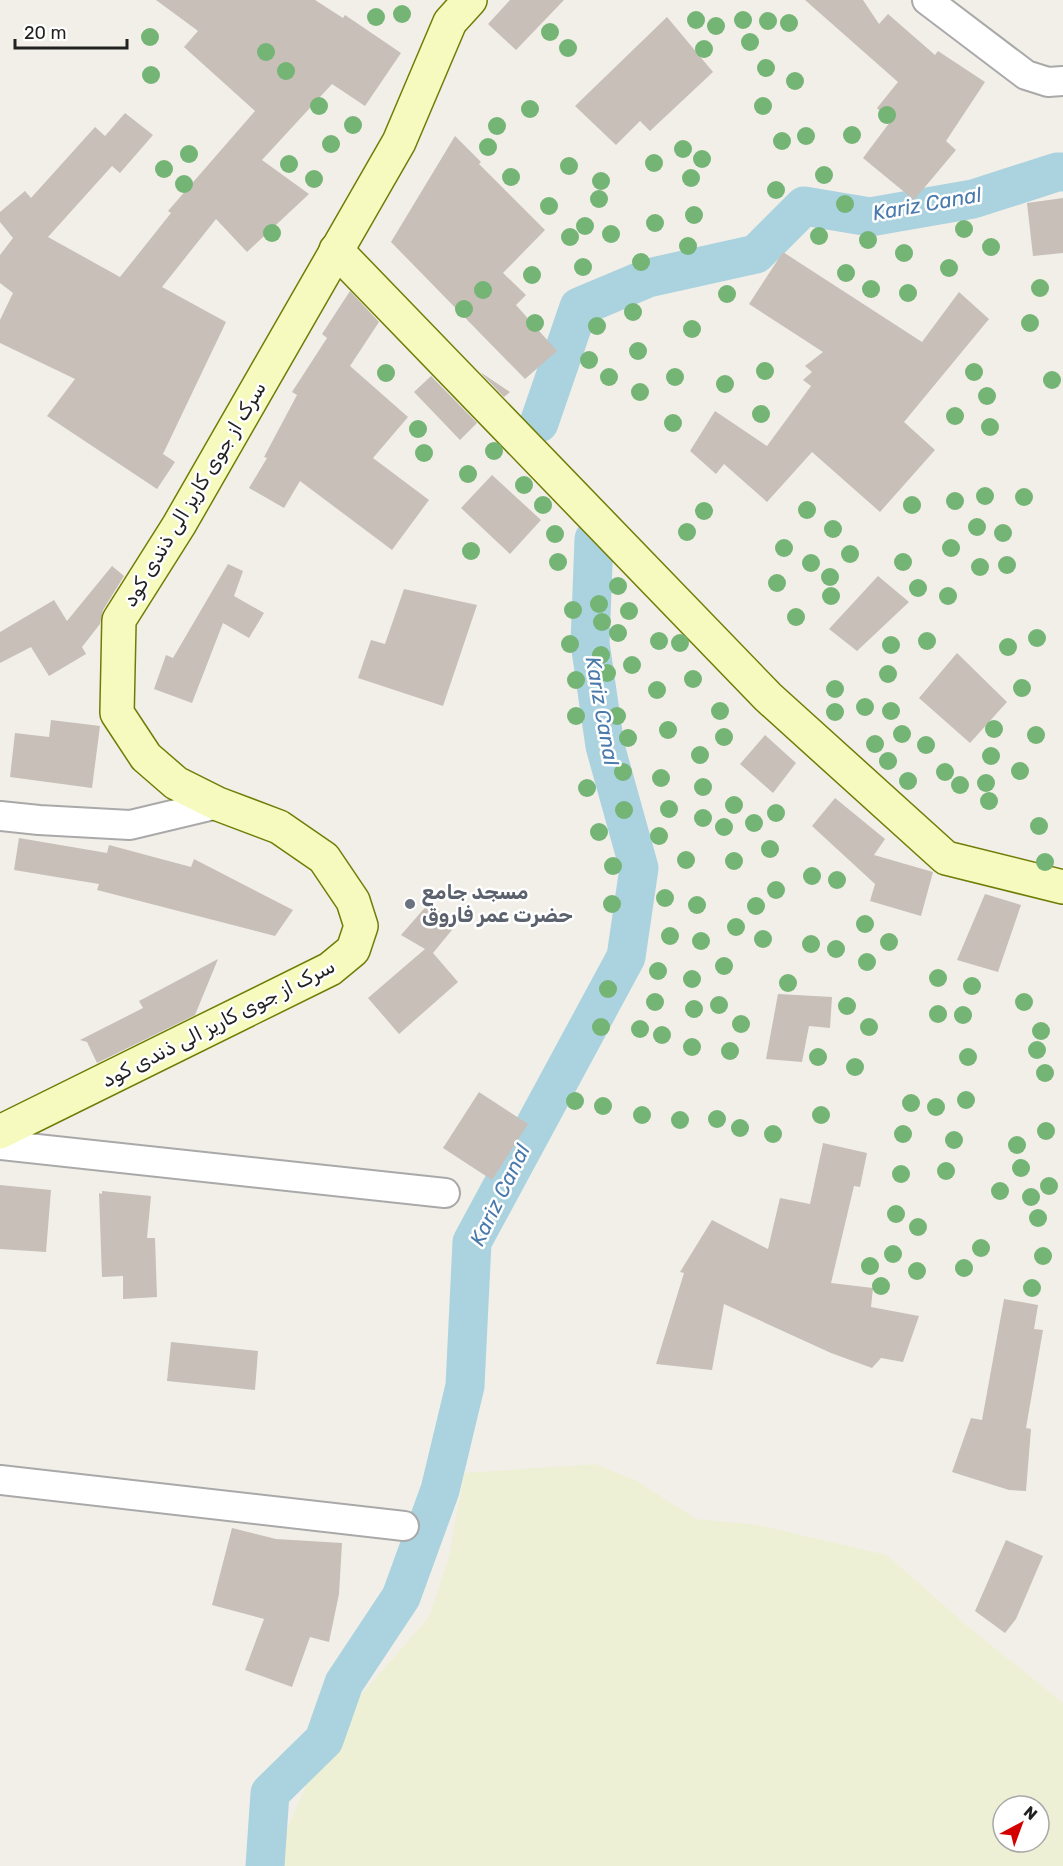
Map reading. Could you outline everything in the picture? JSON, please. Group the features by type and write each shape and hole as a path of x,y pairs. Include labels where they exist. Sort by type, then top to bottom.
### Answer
{"street":[{"name":"سرک از جوی کاریز الی ذندی کود","path":"0,1132 330,969 353,950 361,926 353,901 324,858 279,827 218,804 176,783 146,757 117,713 119,620 179,525 399,142 450,22 470,0"},
{"path":"927,0 1026,75 1048,81 1063,81"},
{"path":"336,250 768,697 946,858 1063,887"},
{"path":"0,816 130,825 218,804"},
{"path":"0,1145 445,1193"},
{"path":"0,1480 404,1526"}],"green space":[{"path":"596,1464 637,1481 696,1519 758,1525 887,1555 965,1624 1063,1703 1063,1866 281,1866 280,1845 314,1768 351,1706 429,1617 449,1556 464,1473"}],"building":[{"path":"156,0 315,0 343,18 345,15 401,53 365,106 332,84 262,160 309,194 247,252 216,219 162,287 226,322 163,454 175,462 157,489 47,416 75,379 0,343 0,320 13,293 0,283 0,255 13,238 0,222 0,212 25,191 31,198 95,127 105,136 125,113 153,135 120,173 112,166 48,237 120,277 171,213 168,211 255,111 184,47 198,31"},
{"path":"510,0 564,0 516,50 488,24"},
{"path":"805,0 863,0 879,24 888,14 935,55 938,51 985,82 946,141 956,150 914,200 863,158 890,122 877,108 898,82"},
{"path":"667,17 713,72 650,131 640,121 616,145 575,106"},
{"path":"455,136 481,162 479,164 545,230 503,273 526,295 516,305 557,351 525,379 391,242"},
{"path":"1063,198 1063,253 1033,256 1027,203"},
{"path":"783,252 922,342 959,292 989,319 904,422 935,450 880,512 812,452 767,502 724,464 716,474 690,451 715,411 767,446 811,386 803,380 812,372 805,366 823,352 749,304"},
{"path":"350,291 379,322 350,366 408,417 373,458 429,500 392,550 300,481 284,508 249,488 267,458 264,457 297,395 292,392 327,338 322,334"},
{"path":"480,372 510,392 504,397"},
{"path":"431,376 477,423 460,440 414,392"},
{"path":"492,475 541,520 510,554 461,508"},
{"path":"228,564 243,571 234,596 264,613 249,638 223,623 192,703 154,689 166,655 173,658"},
{"path":"112,566 124,576 103,610 100,624 82,647 86,654 49,676 31,647 0,663 0,632 54,600 67,621"},
{"path":"878,576 909,602 857,651 829,629"},
{"path":"404,589 477,605 443,706 358,678 371,640 385,644"},
{"path":"957,653 1007,702 970,743 919,698"},
{"path":"51,720 100,726 92,788 10,777 15,733 49,737"},
{"path":"765,735 796,763 773,793 740,764"},
{"path":"835,798 885,839 874,855 933,872 921,916 870,901 875,884 812,826"},
{"path":"19,838 107,853 109,845 191,867 194,859 293,910 275,936 97,890 99,884 14,870"},
{"path":"985,894 1021,905 998,972 957,960"},
{"path":"429,903 456,925 433,953 458,982 399,1034 368,998 425,949 401,935"},
{"path":"218,959 195,1015 97,1063 87,1042 80,1040 143,1008 139,1001"},
{"path":"778,994 832,997 830,1028 809,1026 802,1062 766,1059"},
{"path":"479,1092 528,1124 492,1180 443,1148"},
{"path":"823,1143 867,1153 860,1187 854,1186 831,1283 873,1288 871,1307 919,1316 903,1362 881,1358 872,1368 831,1353 724,1304 712,1370 656,1364 684,1273 680,1272 712,1220 768,1249 780,1198 810,1204"},
{"path":"0,1185 51,1190 46,1252 0,1249"},
{"path":"102,1191 151,1196 147,1238 155,1238 157,1297 123,1299 123,1276 102,1277 99,1193 102,1194"},
{"path":"1004,1299 1038,1305 1034,1329 1043,1330 1026,1428 1031,1429 1026,1491 1009,1490 952,1472 971,1418 982,1420"},
{"path":"171,1342 258,1351 255,1390 167,1381"},
{"path":"232,1528 276,1539 342,1543 339,1594 329,1642 310,1637 292,1687 245,1670 264,1619 212,1605"},
{"path":"1006,1540 1043,1556 1016,1619 1005,1633 975,1611"}],"waterway":[{"name":"Kariz Canal","path":"539,423 579,307 648,278 756,254 804,206 870,217 973,199 1063,172"},
{"name":"Kariz Canal","path":"265,1866 270,1793 324,1740 344,1683 401,1597 440,1490 465,1386 472,1242 626,957 639,868 605,746 590,643 594,539"}],"place":[{"name":"مسجد جامع حضرت عمر فاروق","path":"410,904"}]}
